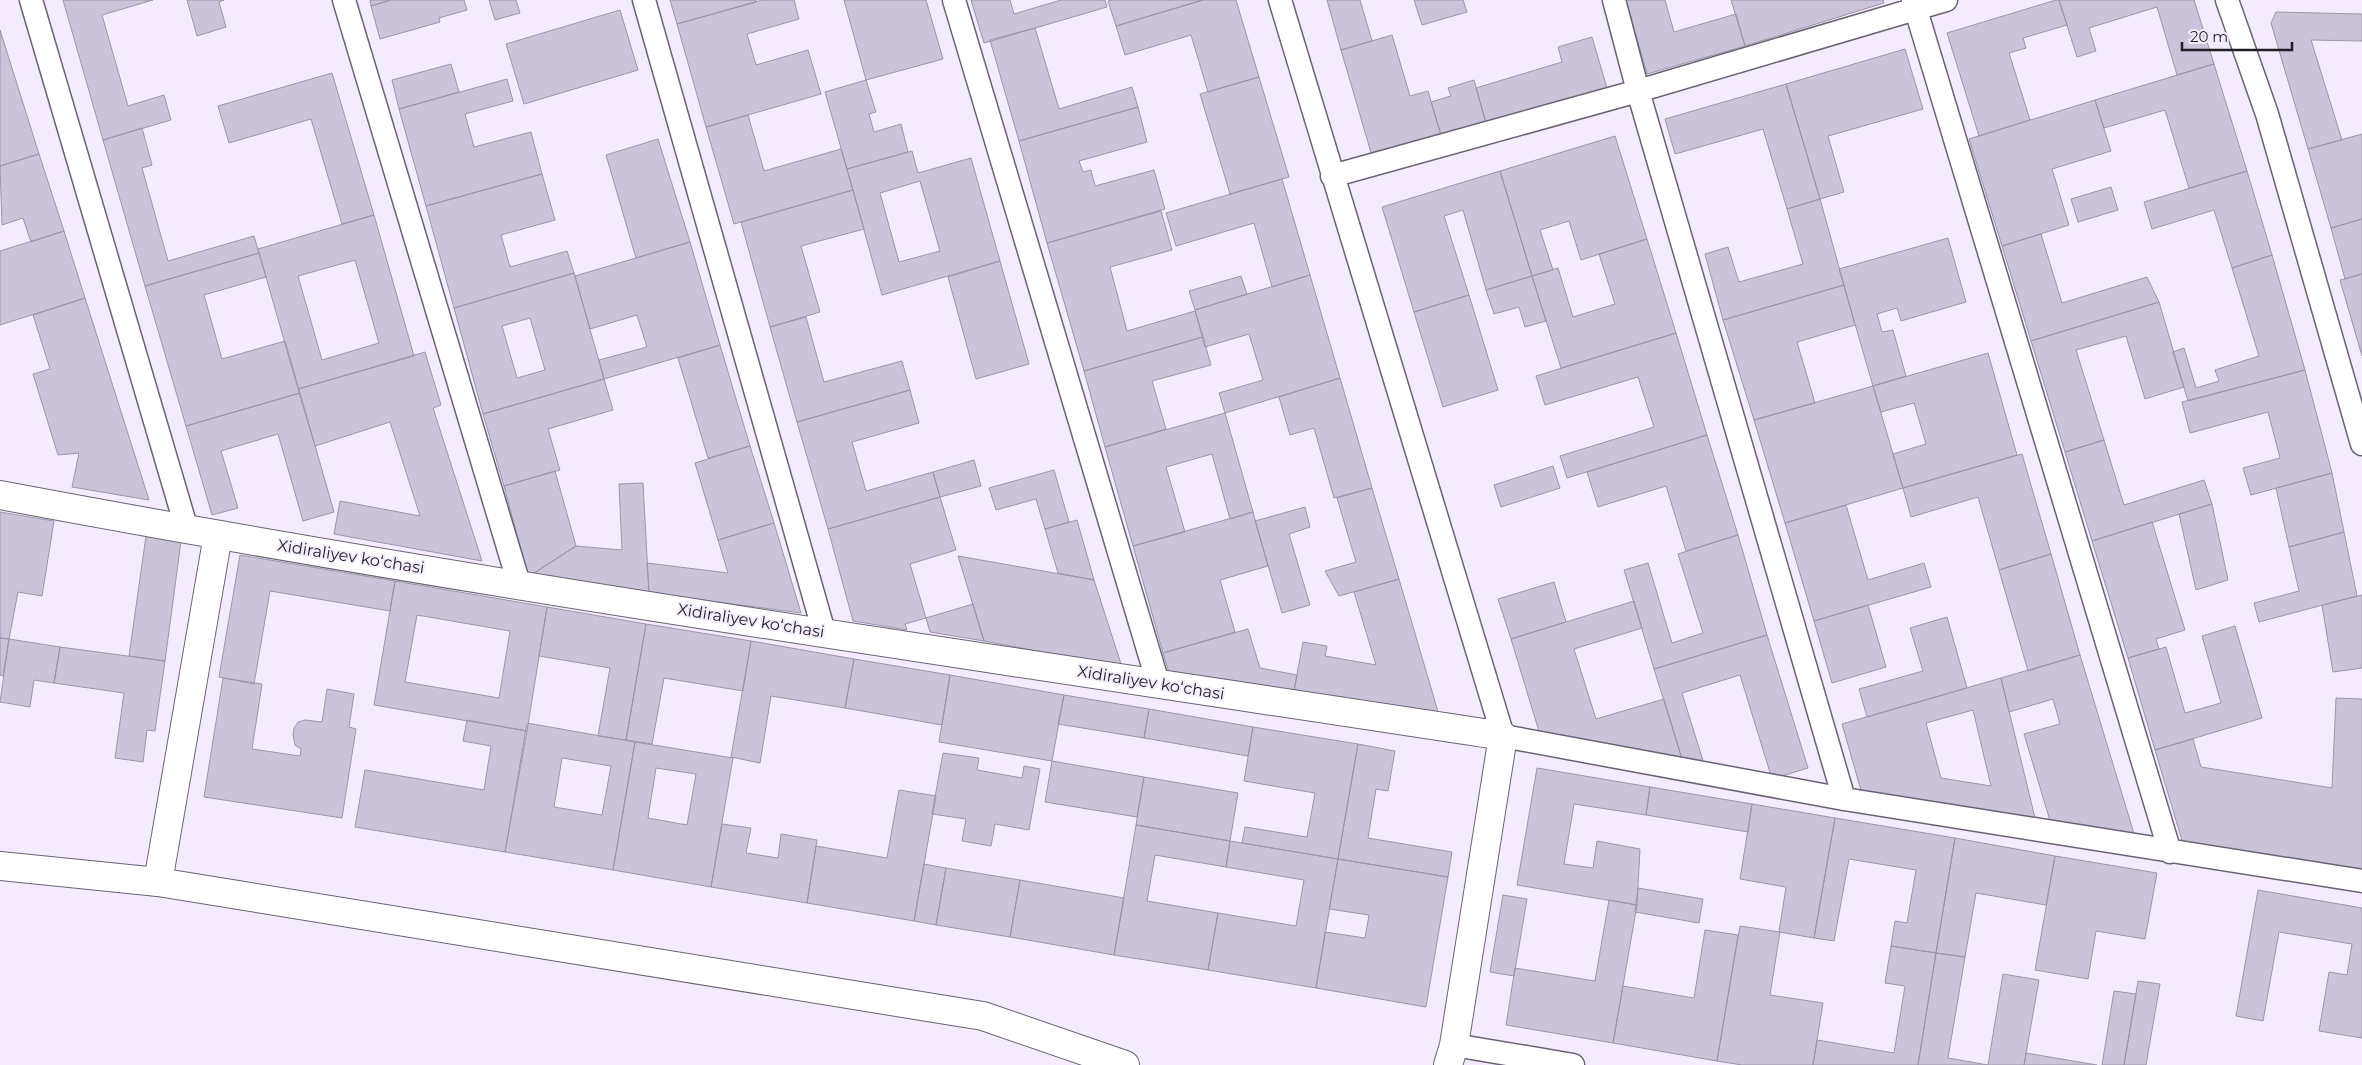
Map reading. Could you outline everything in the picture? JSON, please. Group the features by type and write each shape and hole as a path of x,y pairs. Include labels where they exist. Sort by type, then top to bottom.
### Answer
{"street":[{"name":"Xidiraliyev koʻchasi","path":"0,495 188,530 519,584 1503,736"},
{"path":"158,882 218,535"},
{"path":"1451,1055 1503,736"},
{"path":"0,866 158,882 983,1016 1125,1065"}],"lane":[{"path":"31,0 188,530"},
{"path":"344,0 519,584"},
{"path":"644,0 824,632"},
{"path":"954,0 1158,683"},
{"path":"1280,0 1503,736 1844,799 2362,881"},
{"path":"1614,0 1638,91 1844,799"},
{"path":"1332,176 1638,91 1915,5 1946,0"},
{"path":"2227,0 2267,114 2362,444"},
{"path":"1915,5 2170,852"},
{"path":"1451,1055 1573,1065"}],"building":[{"path":"63,0 153,0 102,15 128,106 164,95 171,120 103,140"},
{"path":"187,0 224,0 219,2 226,27 197,36"},
{"path":"370,0 391,0 371,6"},
{"path":"391,0 464,0 467,10 439,18 440,22 380,39 371,6"},
{"path":"489,0 516,0 520,13 495,20"},
{"path":"670,0 756,0 756,2 677,24"},
{"path":"762,0 794,0 799,19 747,34 756,65 808,50 821,94 706,127 677,24"},
{"path":"844,0 926,0 943,59 866,80"},
{"path":"971,0 1010,0 1014,14 1061,0 1105,0 1107,7 984,43"},
{"path":"1203,0 1116,26 1108,1"},
{"path":"1203,0 1236,0 1259,77 1208,92 1191,35 1125,55 1116,26"},
{"path":"1327,0 1360,0 1372,41 1341,50"},
{"path":"1414,0 1463,0 1467,12 1422,25"},
{"path":"1626,0 1665,0 1674,32 1736,14 1745,46 1647,74"},
{"path":"1731,0 1883,0 1884,3 1745,46"},
{"path":"2059,0 2067,25 2023,38 2026,48 2009,53 2030,120 1979,136 1947,33"},
{"path":"2059,0 2194,0 2214,64 2177,75 2157,7 2089,28 2096,51 2077,57"},
{"path":"620,10 638,70 524,104 506,44"},
{"path":"2276,12 2362,14 2362,41 2311,40 2342,140 2308,149 2271,23"},
{"path":"1035,28 1059,109 1132,87 1138,107 1019,141 990,40"},
{"path":"0,30 39,154 0,166"},
{"path":"1392,35 1410,96 1428,91 1441,135 1372,156 1341,50"},
{"path":"1592,37 1607,88 1486,123 1476,88 1562,62 1558,47"},
{"path":"1905,49 1923,109 1828,136 1844,192 1820,199 1786,84"},
{"path":"451,64 459,92 399,109 392,80"},
{"path":"2214,64 2247,171 2189,188 2165,110 2104,128 2095,100"},
{"path":"332,73 374,215 342,224 311,119 229,143 218,106"},
{"path":"1259,77 1289,177 1230,194 1200,94"},
{"path":"507,79 513,101 465,114 474,147 531,132 542,174 426,206 399,109"},
{"path":"866,80 876,112 869,114 874,132 901,124 908,152 847,169 825,92"},
{"path":"1474,80 1486,123 1441,135 1431,102 1451,96 1448,88"},
{"path":"1786,84 1820,199 1787,209 1763,129 1675,154 1665,119"},
{"path":"2095,100 2111,151 2052,169 2069,225 2002,246 1969,139"},
{"path":"1138,107 1147,142 1079,161 1083,172 1091,170 1095,186 1154,170 1165,209 1047,243 1019,141"},
{"path":"748,115 764,171 841,149 853,190 734,224 706,127"},
{"path":"142,128 152,165 142,168 168,261 254,236 259,253 145,286 103,140"},
{"path":"2362,134 2362,219 2331,228 2308,149"},
{"path":"1615,136 1647,239 1581,260 1569,221 1540,230 1553,270 1532,276 1500,171"},
{"path":"658,139 690,242 636,258 606,155"},
{"path":"912,151 918,173 971,158 1000,261 882,295 847,169","holes":["920,181 940,251 899,262 880,193"]},
{"path":"39,154 64,231 31,242 23,218 2,225 0,166"},
{"path":"1500,171 1532,276 1486,290 1463,210 1444,216 1469,295 1414,312 1382,207"},
{"path":"2247,171 2272,255 2232,268 2214,210 2152,229 2144,202"},
{"path":"542,174 555,220 501,235 510,267 567,251 574,273 454,308 426,206"},
{"path":"1282,179 1310,275 1272,287 1254,223 1176,246 1166,213"},
{"path":"2111,187 2118,210 2078,222 2071,199"},
{"path":"853,190 864,229 801,246 820,312 770,327 741,222"},
{"path":"1820,199 1844,285 1723,320 1705,254 1728,247 1739,282 1803,264 1787,209"},
{"path":"1161,211 1172,250 1110,267 1127,331 1195,311 1203,337 1084,371 1047,243"},
{"path":"374,215 414,356 298,389 258,249","holes":["355,260 379,343 322,360 298,276"]},
{"path":"2362,219 2362,274 2345,279 2331,228"},
{"path":"64,231 85,298 0,325 0,251"},
{"path":"2041,234 2062,303 2147,277 2159,302 2031,341 2002,246"},
{"path":"1948,238 1966,302 1901,321 1897,308 1877,314 1882,332 1893,330 1906,376 1873,386 1839,269"},
{"path":"1647,239 1676,333 1561,368 1532,276 1558,268 1573,317 1615,304 1599,254"},
{"path":"690,242 720,345 604,379 599,360 647,347 637,315 590,329 575,276"},
{"path":"259,253 266,277 204,295 222,359 285,341 300,393 186,426 145,286"},
{"path":"2272,255 2305,370 2188,401 2173,352 2184,348 2196,388 2219,381 2215,370 2259,356 2232,268"},
{"path":"1000,261 1029,364 976,379 948,277"},
{"path":"574,273 604,379 483,414 454,308","holes":["530,318 545,370 517,378 502,326"]},
{"path":"2362,274 2362,356 2340,280"},
{"path":"1310,275 1340,378 1225,413 1219,393 1263,380 1249,334 1205,347 1195,310"},
{"path":"1241,276 1247,294 1195,310 1189,291"},
{"path":"1532,276 1546,321 1525,327 1519,307 1494,314 1486,290"},
{"path":"1844,285 1855,325 1797,342 1815,403 1754,420 1723,320"},
{"path":"1469,295 1498,390 1443,407 1414,312"},
{"path":"85,298 149,500 72,487 79,453 58,455 33,374 50,369 33,315"},
{"path":"2159,302 2184,387 2145,399 2126,336 2076,350 2104,440 2065,452 2031,341"},
{"path":"806,317 824,382 902,361 910,390 797,422 770,327"},
{"path":"1676,333 1707,435 1567,478 1560,456 1654,427 1638,377 1545,405 1536,376"},
{"path":"1203,337 1211,365 1152,381 1166,429 1105,447 1084,371"},
{"path":"720,345 750,446 708,458 678,358"},
{"path":"425,352 441,405 433,408 482,561 334,534 340,501 420,516 390,422 315,446 298,389"},
{"path":"1988,353 2017,455 1903,488 1893,454 1926,444 1914,403 1881,412 1873,386"},
{"path":"2305,370 2332,473 2251,495 2243,468 2280,458 2268,412 2190,433 2182,402"},
{"path":"1340,378 1372,488 1334,498 1314,428 1290,435 1279,397"},
{"path":"604,379 613,410 548,429 560,470 504,486 483,414"},
{"path":"1873,386 1903,488 1785,523 1754,420"},
{"path":"910,390 919,423 852,442 866,491 933,472 940,497 828,529 797,422"},
{"path":"300,393 334,512 303,521 278,434 221,451 238,508 212,515 186,426"},
{"path":"1225,413 1253,512 1230,519 1212,454 1166,467 1185,532 1133,546 1105,447"},
{"path":"1707,435 1738,535 1686,551 1666,486 1598,507 1587,472"},
{"path":"2104,440 2124,505 2204,480 2212,504 2092,541 2065,452"},
{"path":"750,446 774,523 718,540 695,463"},
{"path":"2022,454 2051,554 1999,570 1978,497 1911,517 1903,488"},
{"path":"974,460 981,486 940,497 933,472"},
{"path":"1553,466 1560,488 1501,507 1494,485"},
{"path":"1054,470 1069,522 1045,529 1036,499 996,510 989,488"},
{"path":"555,471 576,546 528,577 504,486"},
{"path":"2332,473 2344,532 2289,547 2276,488"},
{"path":"643,483 649,593 528,577 576,546 622,550 619,484"},
{"path":"1372,488 1399,579 1339,596 1325,571 1356,562 1337,498"},
{"path":"940,497 956,550 910,564 926,618 905,624 907,630 853,621 828,529"},
{"path":"2212,504 2228,580 2196,590 2179,514"},
{"path":"1846,505 1868,580 1924,563 1931,587 1814,621 1785,523"},
{"path":"1305,507 1310,527 1289,534 1310,605 1282,613 1255,521"},
{"path":"0,512 54,521 42,596 18,592 9,639 0,638"},
{"path":"1253,512 1268,566 1220,580 1235,632 1163,653 1133,546"},
{"path":"1077,520 1094,580 1058,573 1045,529"},
{"path":"2152,522 2185,630 2156,639 2159,649 2128,658 2092,541"},
{"path":"774,523 801,613 649,593 647,563 728,573 718,540"},
{"path":"2344,532 2357,596 2259,622 2254,603 2299,591 2289,547"},
{"path":"1738,535 1767,635 1654,669 1624,570 1648,563 1672,643 1703,633 1678,554"},
{"path":"146,536 181,541 165,661 129,656"},
{"path":"2051,554 2080,655 2028,671 1999,570"},
{"path":"240,555 395,581 390,611 270,591 254,684 219,677"},
{"path":"958,556 1094,580 1122,667 984,641"},
{"path":"1399,579 1441,722 1293,696 1303,642 1327,646 1325,656 1376,665 1354,592"},
{"path":"395,581 547,607 527,731 374,705","holes":["417,615 510,631 499,698 405,682"]},
{"path":"1554,582 1566,622 1511,639 1498,599"},
{"path":"2362,595 2362,668 2333,672 2322,605"},
{"path":"1634,601 1642,628 1574,649 1596,719 1664,699 1682,759 1541,738 1511,639"},
{"path":"973,604 984,641 930,632 926,618"},
{"path":"1868,605 1886,667 1832,683 1814,621"},
{"path":"547,607 646,624 626,740 598,736 610,668 539,656"},
{"path":"1947,617 1967,688 1867,717 1859,689 1923,671 1910,628"},
{"path":"646,624 751,641 743,691 664,678 652,744 626,740"},
{"path":"2235,626 2262,718 2155,750 2128,658 2166,647 2185,713 2221,703 2202,636"},
{"path":"1248,629 1260,668 1297,675 1293,696 1170,676 1163,653"},
{"path":"1767,635 1808,768 1772,779 1740,675 1682,693 1704,764 1682,759 1654,669"},
{"path":"0,638 9,639 3,676 0,675"},
{"path":"9,639 60,647 54,683 34,680 30,707 0,702"},
{"path":"751,641 854,659 845,708 771,696 760,763 731,757"},
{"path":"60,647 165,661 155,731 147,730 143,762 115,758 124,693 54,683"},
{"path":"2080,655 2135,837 2051,824 2024,734 2060,724 2053,699 2009,712 2001,678"},
{"path":"854,659 950,675 942,725 845,708"},
{"path":"950,675 1064,695 1052,761 939,742"},
{"path":"223,678 262,684 252,749 300,756 301,749 295,745 293,735 294,728 298,722 305,720 322,722 327,689 354,694 349,727 356,729 342,818 204,797"},
{"path":"2001,678 2036,822 1862,794 1842,724","holes":["1973,710 1991,786 1941,778 1926,723"]},
{"path":"1064,695 1149,709 1144,738 1058,724"},
{"path":"2336,698 2362,699 2362,876 2184,847 2155,750 2193,739 2201,767 2332,788"},
{"path":"1149,709 1253,727 1248,756 1144,738"},
{"path":"467,720 527,731 505,852 355,827 365,770 484,790 491,746 463,741"},
{"path":"527,723 635,742 613,870 505,852","holes":["562,758 611,766 602,815 554,807"]},
{"path":"1253,727 1358,744 1338,859 1242,843 1245,827 1307,837 1315,793 1244,781"},
{"path":"635,742 733,758 711,887 613,870","holes":["656,768 696,774 687,825 648,818"]},
{"path":"1358,744 1395,751 1388,791 1376,789 1368,838 1452,852 1448,877 1338,859"},
{"path":"943,753 979,758 977,770 1022,778 1024,766 1040,769 1029,830 995,824 991,846 962,841 966,819 932,814"},
{"path":"1052,761 1144,777 1137,817 1045,802"},
{"path":"1537,768 1650,787 1646,815 1574,804 1564,864 1593,868 1597,841 1640,849 1637,905 1517,885"},
{"path":"1144,777 1238,793 1230,841 1136,825"},
{"path":"1650,787 1752,804 1748,832 1646,815"},
{"path":"899,790 936,796 914,921 807,903 816,846 887,858"},
{"path":"1752,804 1835,818 1814,938 1779,932 1786,887 1740,879"},
{"path":"1835,818 1955,838 1936,953 1891,946 1895,921 1907,923 1916,870 1849,859 1834,941 1814,938"},
{"path":"722,824 751,828 746,853 778,858 781,834 817,840 807,903 711,887"},
{"path":"1136,825 1230,841 1226,867 1155,855 1147,901 1218,913 1208,970 1114,955"},
{"path":"1955,838 2055,856 2046,905 1976,893 1965,957 1936,953"},
{"path":"1230,841 1338,859 1316,988 1208,970 1218,913 1296,926 1304,880 1226,867"},
{"path":"2055,856 2157,873 2145,939 2096,931 2088,979 2035,970"},
{"path":"1338,859 1448,877 1426,1007 1316,988 1325,932 1365,938 1369,915 1329,909"},
{"path":"924,864 946,868 936,925 914,921"},
{"path":"946,868 1020,880 1010,937 936,925"},
{"path":"1020,880 1124,898 1114,955 1010,937"},
{"path":"1638,888 1703,899 1699,923 1635,912"},
{"path":"2258,890 2362,908 2362,1038 2319,1031 2329,972 2347,975 2352,944 2279,932 2263,1021 2236,1016"},
{"path":"1503,895 1527,899 1514,976 1490,972"},
{"path":"1609,900 1637,905 1613,1043 1506,1025 1515,968 1595,981"},
{"path":"1740,926 1780,932 1770,995 1823,1003 1813,1065 1742,1065 1717,1061"},
{"path":"1705,930 1738,935 1717,1061 1613,1043 1623,986 1694,998"},
{"path":"1891,946 1936,953 1918,1065 1813,1065 1817,1040 1894,1053 1905,986 1885,983"},
{"path":"1936,953 1965,957 1948,1058 1988,1065 1918,1065"},
{"path":"2003,974 2039,980 2024,1065 1988,1065"},
{"path":"2138,981 2160,984 2146,1065 2124,1065"},
{"path":"2114,991 2136,994 2124,1065 2102,1065"},
{"path":"2026,1053 2097,1065 2024,1065"}]}
